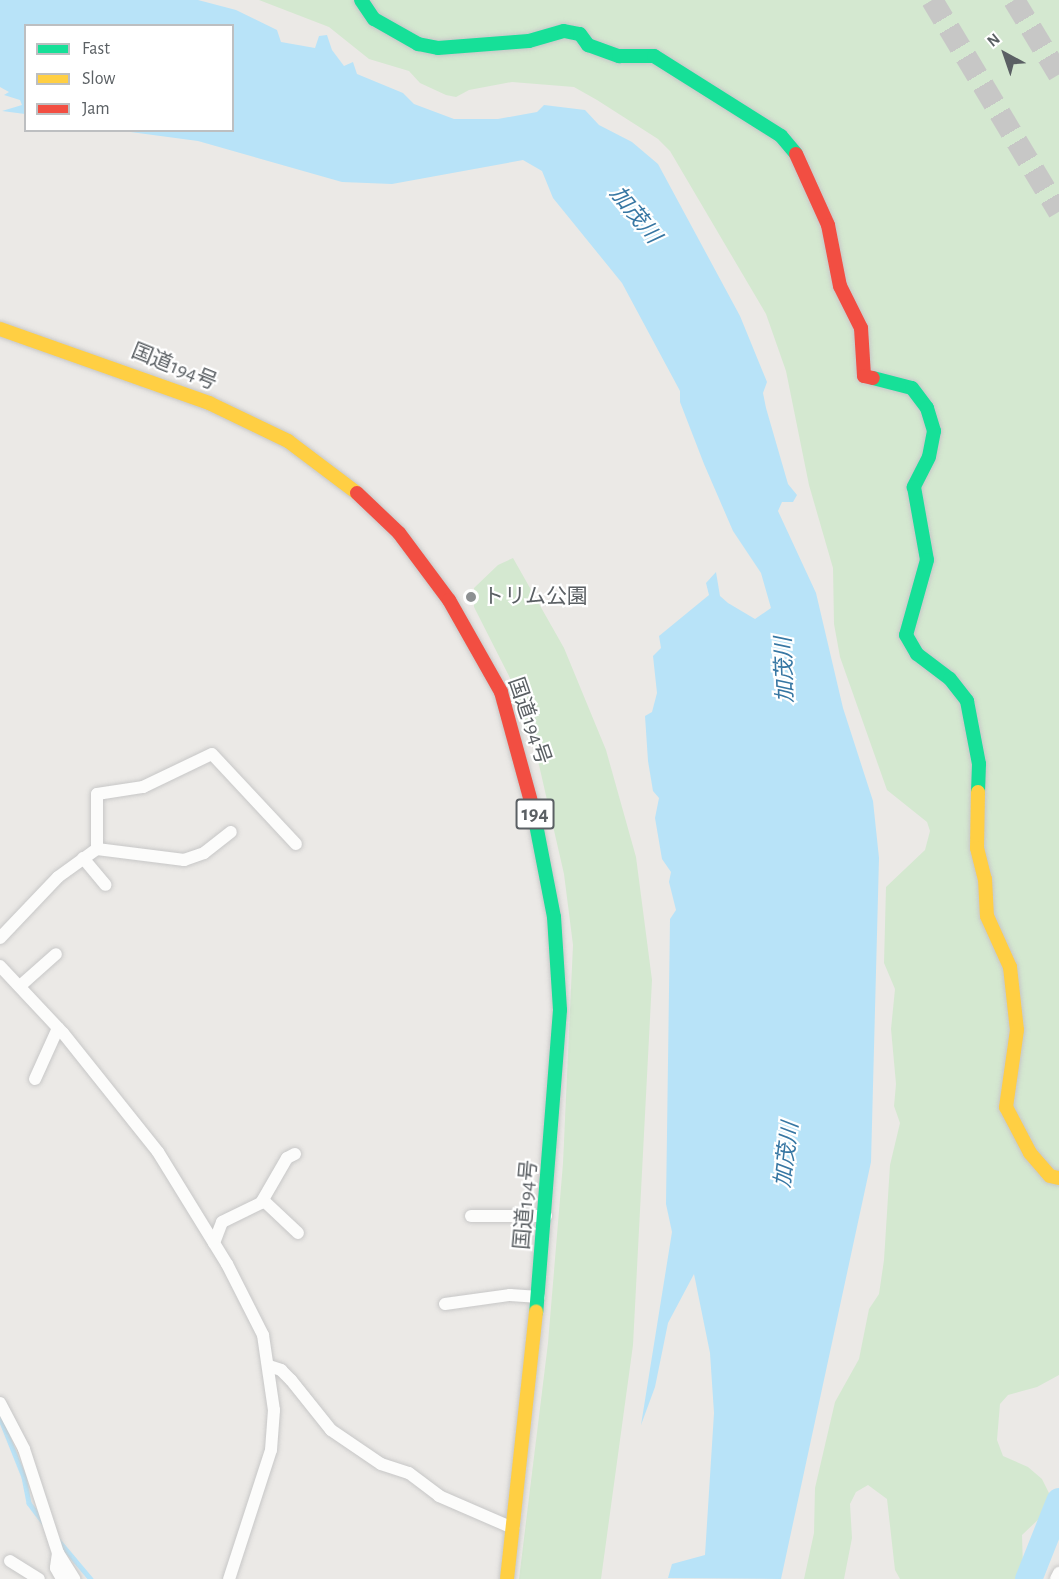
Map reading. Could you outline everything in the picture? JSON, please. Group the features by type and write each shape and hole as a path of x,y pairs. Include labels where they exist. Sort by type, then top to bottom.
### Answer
{"main road":[{"path":"361,0 380,24 418,44 438,48 520,42 564,31 580,34 588,45 619,56 654,56 733,103 781,136 794,150 828,225 840,286 861,328 864,376 912,388 927,408 934,431 929,458 914,487 927,560 906,635 917,654 950,679 969,709 980,764 977,848 985,879 987,916 1010,967 1017,1030 1006,1107 1029,1153 1050,1176 1059,1178"},
{"name":"国道194号","path":"0,329 132,373 288,441 347,483 399,533 460,616 501,692 525,770 549,878 560,1010 539,1297 507,1579"}],"street":[{"path":"96,849 97,794 143,787 212,754 297,844"},
{"path":"0,938 58,878 96,849 184,860 204,853 231,832"},
{"path":"83,858 106,885"},
{"path":"20,986 56,954"},
{"path":"0,966 58,1028 158,1152 254,1312 269,1366 274,1410 271,1450 229,1579"},
{"path":"34,1079 58,1028"},
{"path":"214,1243 222,1222 248,1213 264,1200 287,1158 294,1154"},
{"path":"264,1200 297,1233"},
{"path":"471,1216 546,1216"},
{"path":"445,1304 510,1294 539,1297"},
{"path":"269,1366 281,1370 291,1380 331,1430 381,1464 409,1473 439,1496 513,1528"},
{"path":"0,1403 4,1418 24,1449 58,1553 74,1579"},
{"path":"58,1553 56,1568 62,1579"},
{"path":"10,1561 39,1579"},
{"path":"1056,1579 1059,1573"}],"green space":[{"path":"259,0 1059,0 1059,1375 1037,1387 1008,1395 1000,1404 997,1440 1003,1456 1028,1467 1042,1479 1052,1499 1043,1515 1022,1535 1023,1568 1016,1579 900,1579 895,1570 887,1499 868,1485 856,1492 850,1504 852,1538 844,1579 804,1579 814,1533 815,1488 835,1402 859,1359 869,1309 879,1294 884,1260 890,1165 900,1123 894,1106 896,1084 891,1029 895,989 884,963 886,887 925,850 930,831 927,822 887,790 840,657 834,624 833,568 809,485 786,371 766,314 670,151 658,139 597,100 574,87 512,82 469,90 456,97 446,95 420,83 409,71 369,59 329,27"},
{"path":"513,558 564,648 606,750 636,857 652,980 633,1345 601,1579 519,1579 548,1343 563,1163 573,945 564,874 539,765 513,684 474,607 474,588 498,565"}],"water":[{"name":"加茂川","path":"0,0 198,0 236,10 277,30 281,42 315,48 319,36 327,35 332,50 344,66 353,62 357,74 403,93 414,104 454,119 498,119 537,112 544,105 585,110 599,125 632,142 658,164 740,316 767,382 763,393 766,408 788,484 797,495 793,502 782,502 778,511 816,593 843,708 873,801 879,858 871,1162 781,1579 668,1578 672,1564 705,1555 714,1413 710,1353 694,1274 668,1323 655,1387 641,1425 672,1232 666,1204 670,919 676,910 669,882 671,872 662,859 655,818 659,798 653,791 648,761 645,716 652,712 657,693 653,656 661,648 659,636 709,595 706,583 716,572 720,596 728,603 755,619 771,608 761,573 733,531 704,464 680,402 680,391 622,283 553,198 542,171 523,160 392,184 342,182 198,141 130,132 234,132 234,24 24,24 24,114 2,111 22,105 20,100 4,95 9,92 0,87"}],"waterway":[{"path":"0,1417 24,1477 29,1503 45,1524"},
{"path":"1028,1579 1059,1501"},
{"path":"58,1540 91,1579"}],"tunnel":[{"path":"932,0 1059,212"},
{"path":"1014,0 1059,75"}],"traffic: fast":[{"path":"361,0 374,19 418,44 438,48 529,41 564,31 580,34 588,45 619,56 654,56 781,136 796,154"},
{"path":"873,378 912,388 927,408 934,431 929,457 914,487 927,560 906,635 917,654 950,679 967,701 979,764 978,792"},
{"path":"533,809 554,917 560,1010 536,1312"}],"traffic: slow":[{"path":"0,329 209,403 288,441 357,493"},
{"path":"978,792 977,848 985,879 987,916 1010,967 1017,1030 1006,1107 1030,1153 1050,1176 1059,1178"},
{"path":"507,1579 536,1312"}],"traffic: jam":[{"path":"796,154 828,225 840,286 861,328 864,376 873,378"},
{"path":"357,493 399,533 449,600 501,692 533,809"}],"place":[{"name":"トリム公園","path":"471,597"}]}
